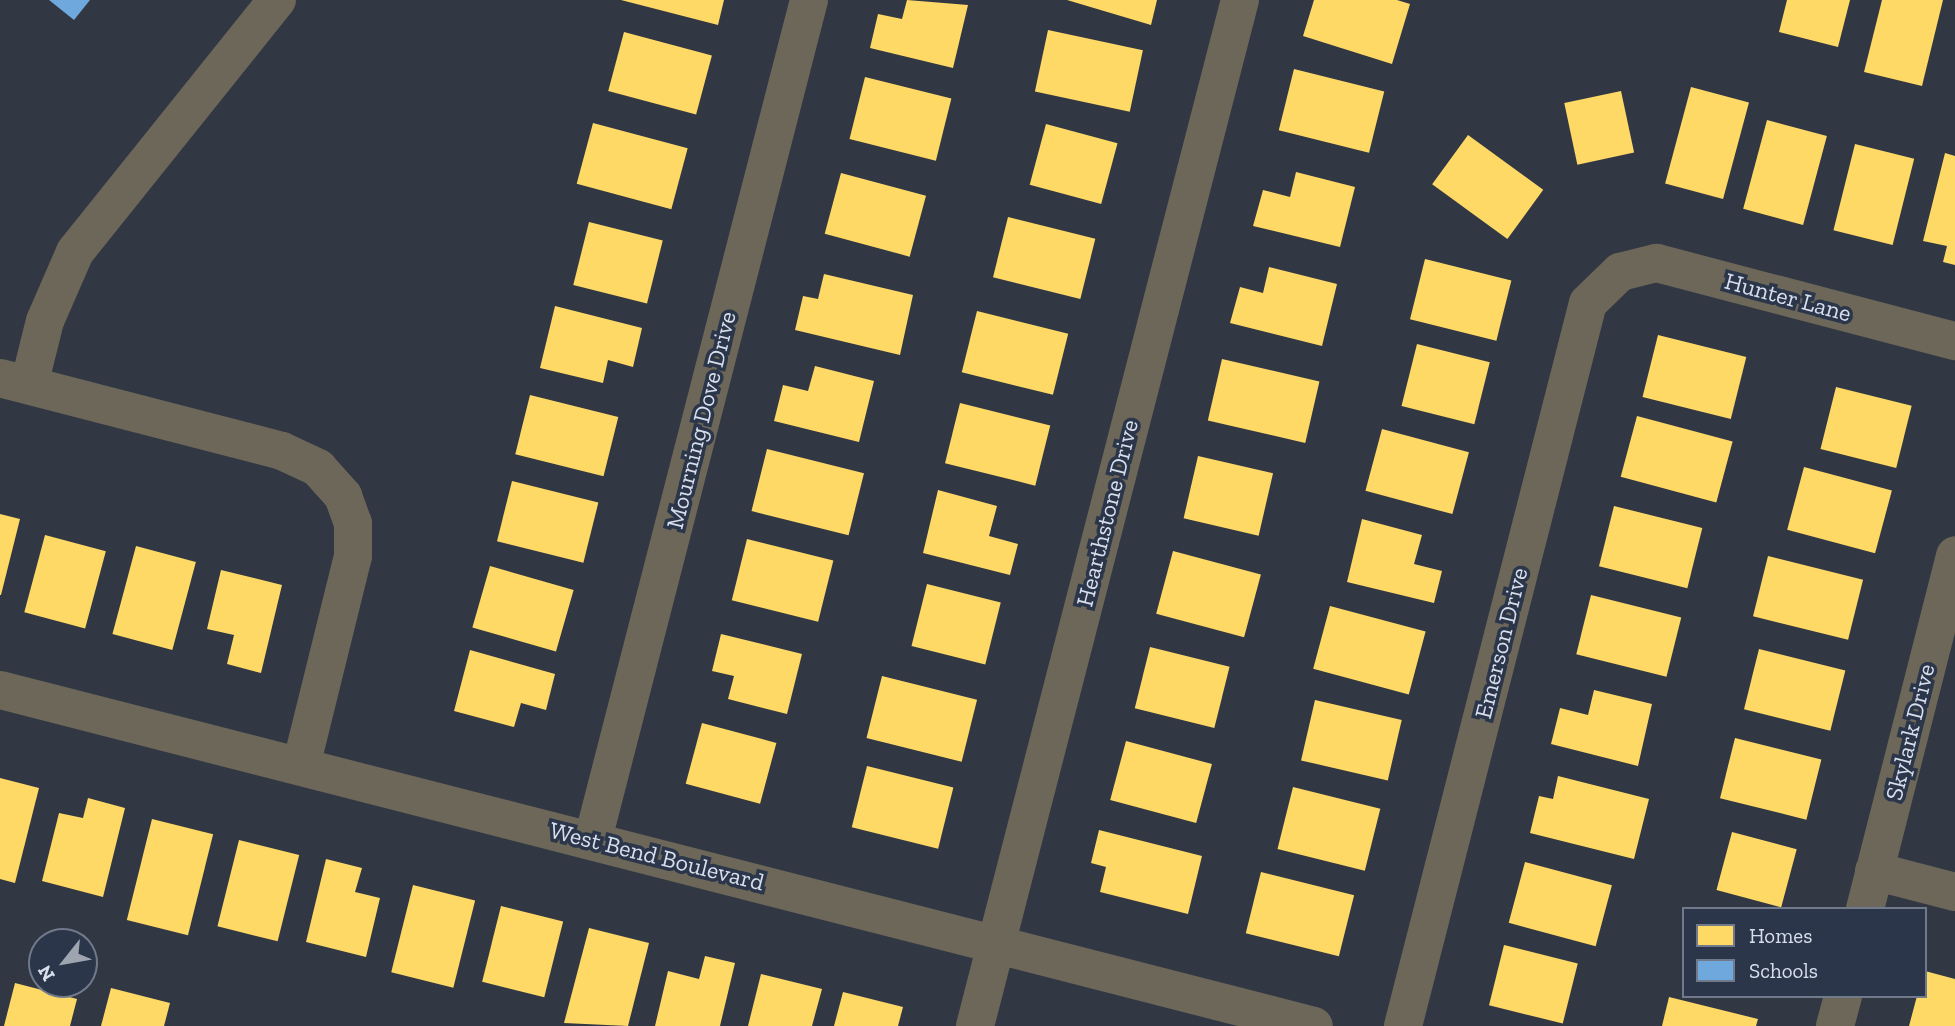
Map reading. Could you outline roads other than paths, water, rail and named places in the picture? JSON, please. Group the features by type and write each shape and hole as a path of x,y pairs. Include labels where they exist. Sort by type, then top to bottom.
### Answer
{"street":[{"path":"277,0 75,252 45,321 14,381 282,451 318,468 343,496 353,523 353,556 301,766"},
{"name":"Mourning Dove Drive","path":"593,839 809,0"},
{"name":"Hearthstone Drive","path":"975,1026 1240,0"},
{"name":"Hunter Lane","path":"1620,272 1657,263 1955,341"},
{"name":"Emerson Drive","path":"1404,1026 1588,303 1620,272"},
{"name":"Skylark Drive","path":"1865,907 1955,555"},
{"name":"West Bend Boulevard","path":"0,690 593,839 1314,1026"},
{"path":"1874,871 1955,892"},
{"path":"1835,1026 1842,998"}]}
